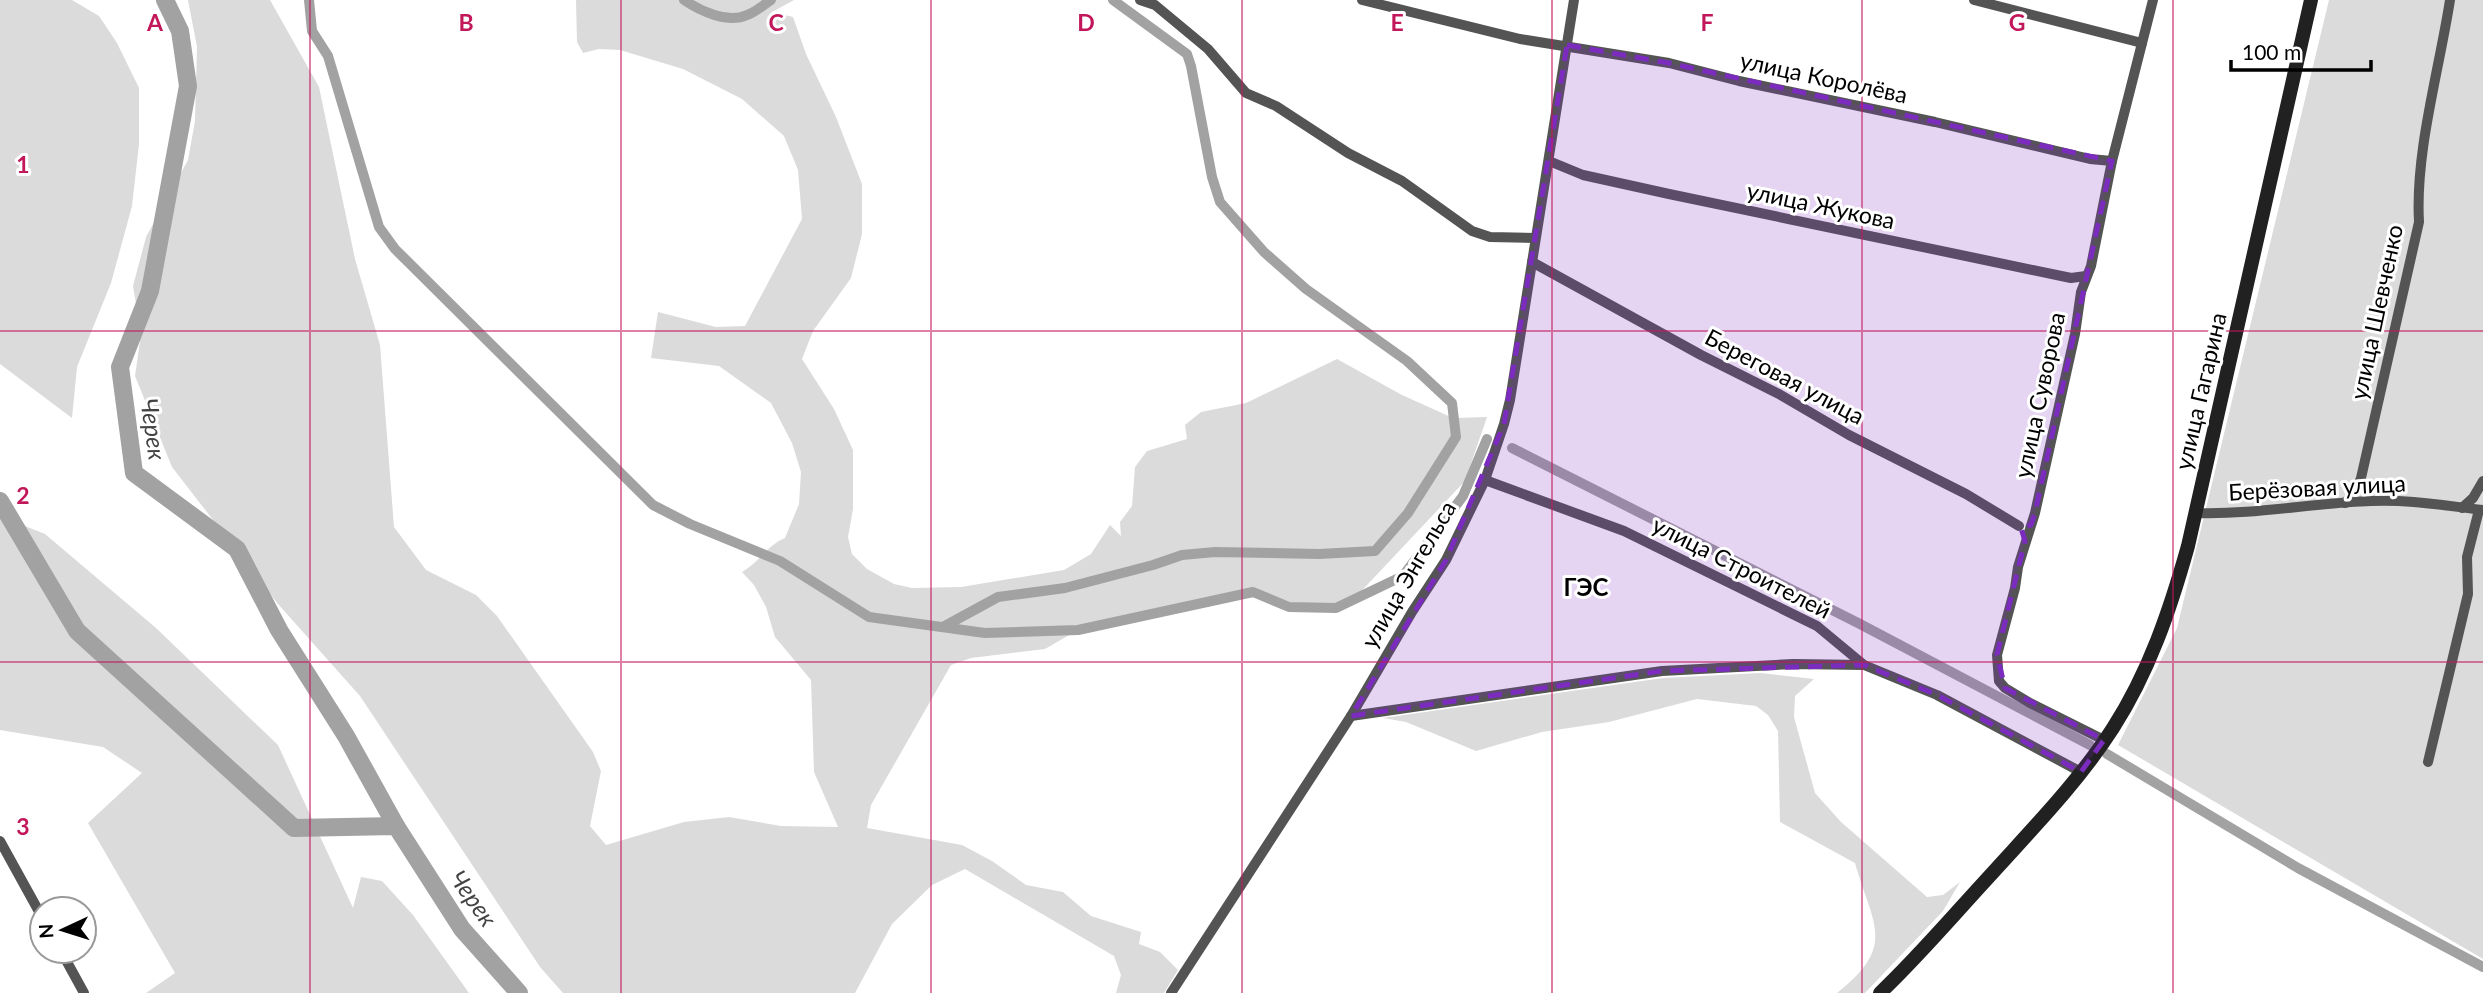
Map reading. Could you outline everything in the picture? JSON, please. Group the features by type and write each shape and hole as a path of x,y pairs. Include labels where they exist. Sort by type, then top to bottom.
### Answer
{"street":[{"path":"1140,0 1155,5 1208,48 1246,93 1276,106 1348,153 1402,181 1472,231 1490,236 1535,238"},
{"name":"улица Королёва","path":"1363,0 1520,39 1669,62 1739,81 1935,122 2090,159 2112,161"},
{"name":"улица Энгельса","path":"1171,993 1351,716 1446,560 1485,480 1507,412 1574,0"},
{"path":"1974,0 2142,43"},
{"name":"улица Суворова","path":"2104,740 2005,688 1999,681 1997,655 2025,541 2025,525 2075,334 2081,292 2093,254 2112,161 2153,0"},
{"name":"улица Гагарина","path":"1880,993 2081,772 2125,707 2157,643 2174,595 2195,513 2311,0"},
{"name":"улица Шевченко","path":"2345,503 2356,491 2361,478 2419,222 2418,199 2423,156 2449,0"},
{"name":"улица Жукова","path":"1549,161 1583,174 1719,205 2071,278 2086,276"},
{"name":"Береговая улица","path":"1532,262 1779,394 1849,435 2025,525"},
{"name":"улица Строителей","path":"1485,480 1624,530 1817,626 1864,665 1937,695 2081,772"},
{"path":"2462,508 2473,498 2483,481"},
{"name":"Берёзовая улица","path":"2195,513 2256,512 2345,503 2407,501 2481,510"},
{"path":"2428,762 2468,594 2468,557 2481,510"},
{"path":"1351,716 1662,671 1793,664 1864,665"},
{"path":"0,841 30,895"},
{"path":"68,965 83,993"}],"highlighted area":[{"path":"1567,45 1669,63 2112,161 2035,513 2031,525 2021,528 2025,541 1997,655 2005,688 2104,740 2081,772 1937,695 1864,665 1662,671 1351,716 1446,560 1504,424"}],"shaded area":[{"path":"0,0 72,0 99,16 117,43 139,88 139,144 132,206 111,283 77,367 72,418 0,364"},
{"path":"188,0 270,0 319,87 355,259 380,345 394,527 426,570 476,595 497,616 593,752 601,771 590,826 606,845 684,822 729,817 781,826 838,827 814,772 811,680 775,637 766,607 754,585 742,572 785,538 799,504 801,472 792,443 771,403 719,366 651,358 658,312 716,327 745,326 802,219 798,170 784,136 742,99 683,69 620,50 599,49 583,53 577,42 576,0 794,0 772,12 793,17 806,54 836,117 862,184 862,234 851,278 813,331 802,359 834,409 853,450 853,509 848,537 852,554 867,569 894,584 912,588 961,587 1064,570 1091,554 1110,525 1121,536 1120,522 1132,506 1135,467 1147,451 1187,439 1185,425 1201,412 1246,403 1337,359 1402,395 1453,418 1487,417 1465,481 1352,601 1336,608 1289,607 1253,592 1078,630 1045,649 971,658 951,665 871,805 867,828 962,845 992,861 1026,885 1063,892 1091,916 1141,932 1139,944 1160,952 1178,970 1164,993 1116,993 1121,975 1114,956 965,869 932,885 892,924 855,993 563,993 540,967 360,696 278,604 172,467 135,376 141,334 133,286 146,237 188,160 195,121 197,47"},
{"path":"2329,0 2483,0 2483,959 2118,745 2177,628"},
{"path":"0,516 45,534 156,628 278,745 353,908 361,877 382,881 413,915 469,993 146,993 175,973 88,823 142,773 103,747 0,730"},
{"path":"1761,673 1814,679 1795,696 1794,717 1815,793 1841,822 1927,897 1943,895 1960,882 1943,911 1865,993 1837,993 1856,976 1868,961 1874,947 1873,918 1855,863 1780,822 1778,731 1768,715 1756,706 1697,699 1609,722 1542,732 1476,751 1406,722 1383,718 1663,678"}],"waterway":[{"name":"Черек","path":"165,0 180,31 188,86 150,291 120,367 134,473 237,549 279,630 346,736 396,826"},
{"path":"309,0 312,31 328,56 379,227 395,249 653,505 690,524 780,561 869,617 985,633 1078,630 1253,592 1289,607 1336,608 1403,576 1463,496 1487,439"},
{"path":"684,0 706,12 731,18 750,14 771,0"},
{"path":"943,627 998,597 1065,588 1182,555 1215,552 1319,554 1375,551 1408,513 1456,437 1452,403 1407,361 1306,289 1264,252 1220,202 1212,177 1187,54 1113,0"},
{"path":"1512,448 1860,624 2090,745"},
{"name":"Черек","path":"0,501 77,631 294,828 396,826 462,929 519,993"},
{"path":"2107,754 2298,868 2483,967"}],"district":[{"name":"ГЭС","path":"1586,586"}]}
